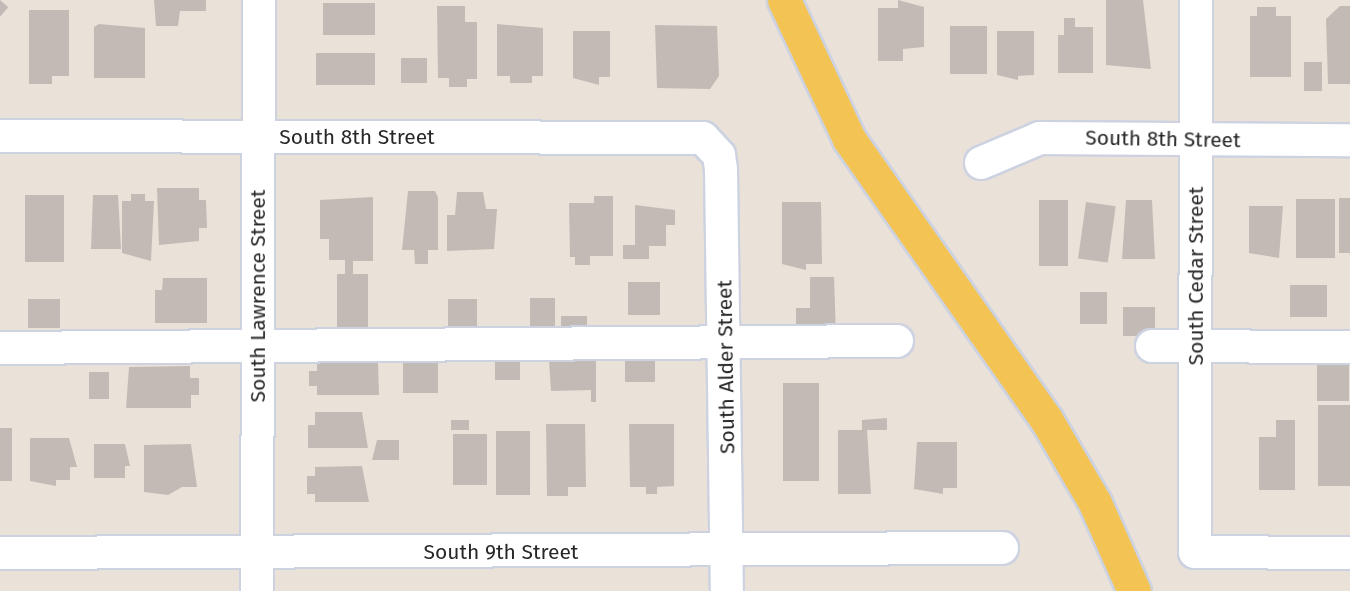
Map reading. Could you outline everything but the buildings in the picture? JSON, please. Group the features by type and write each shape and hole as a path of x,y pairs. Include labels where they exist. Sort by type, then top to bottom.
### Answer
{"main road":[{"path":"784,0 849,139 1046,419 1095,503 1134,591"}],"street":[{"name":"South Lawrence Street","path":"257,591 259,0"},
{"name":"South Cedar Street","path":"1196,0 1195,552 1350,553"},
{"name":"South 8th Street","path":"0,136 693,136 713,144"},
{"name":"South 8th Street","path":"981,162 1040,138 1350,140"},
{"name":"South Alder Street","path":"713,144 721,170 727,342 727,591"},
{"path":"0,348 258,350 897,341"},
{"path":"1152,346 1350,347"},
{"name":"South 9th Street","path":"0,553 727,552 750,546 1002,548"}]}
